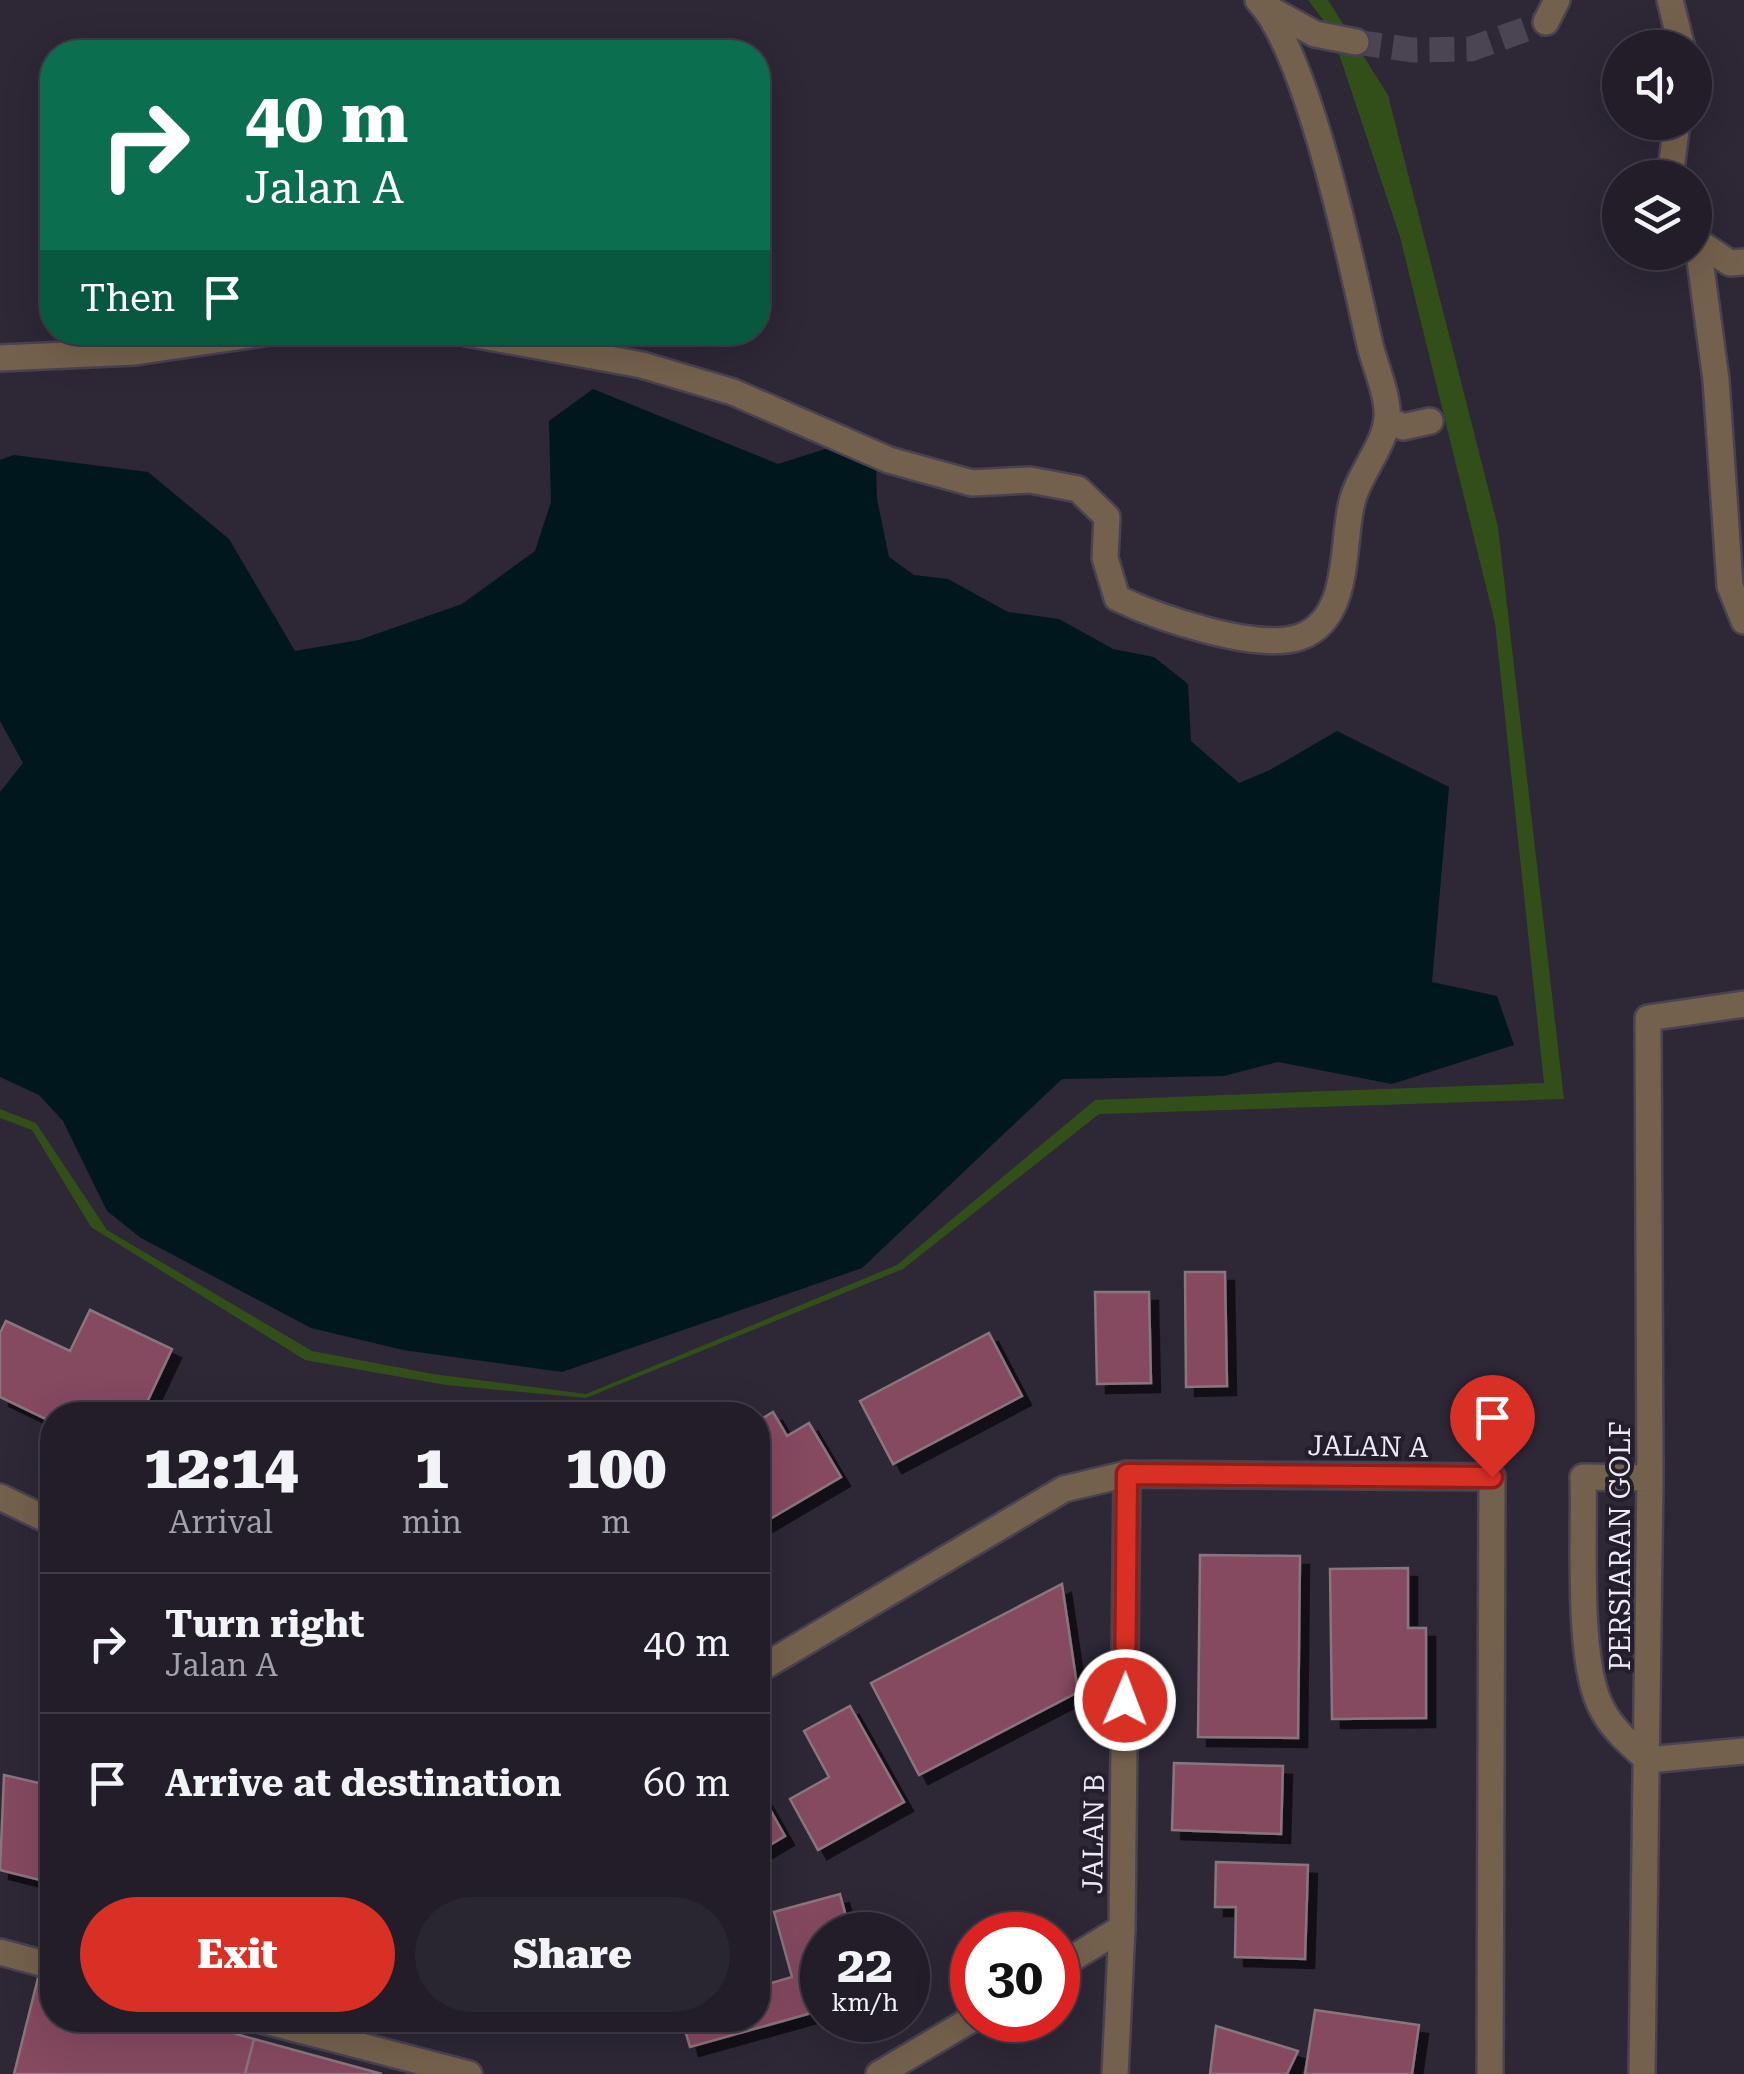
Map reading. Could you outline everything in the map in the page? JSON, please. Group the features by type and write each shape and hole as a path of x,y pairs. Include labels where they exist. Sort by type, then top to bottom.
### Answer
{"street":[{"path":"1670,0 1678,30"},
{"path":"1261,3 1315,34 1356,42"},
{"path":"532,345 642,365 733,392 889,460 972,483 1030,480 1078,489 1107,517 1105,558 1117,598 1152,614 1256,639 1300,636 1330,612 1346,560 1352,501 1388,419 1312,119 1261,3"},
{"path":"1712,252 1730,263 1744,262"},
{"path":"1701,270 1716,380 1730,586 1744,620"},
{"path":"0,358 136,352 183,345"},
{"path":"1388,419 1403,427 1430,421"},
{"name":"PERSIARAN GOLF","path":"1642,2074 1650,1478 1648,1018 1744,1004"},
{"name":"JALAN A","path":"770,1663 1064,1488 1127,1474 1492,1477 1490,2074"},
{"name":"JALAN B","path":"1114,2074 1122,1928 1127,1474"},
{"path":"1650,1478 1583,1478 1588,1666 1599,1705 1616,1732 1648,1760 1744,1752"},
{"path":"0,1497 40,1516"},
{"path":"1080,1954 1122,1928"},
{"path":"0,1952 40,1963"},
{"path":"308,2032 469,2074"},
{"path":"879,2074 950,2032"}],"green space":[{"path":"1308,0 1328,0 1388,95 1498,527 1564,1099 1099,1114 903,1269 586,1398 446,1385 305,1360 91,1227 32,1130 0,1118 0,1109 36,1123 107,1230 312,1351 433,1374 586,1394 897,1265 1095,1100 1544,1083 1495,623 1400,237 1331,30"}],"water":[{"path":"593,389 778,464 841,444 876,464 877,499 889,557 914,575 948,579 1008,612 1059,619 1113,649 1154,657 1188,684 1191,741 1239,783 1270,770 1337,731 1449,787 1432,982 1497,996 1514,1045 1392,1084 1278,1062 1224,1076 1062,1079 862,1268 562,1372 403,1350 311,1328 141,1238 107,1211 63,1121 39,1095 0,1077 0,792 23,763 0,721 0,460 14,455 148,472 229,539 295,651 359,640 462,604 535,551 551,502 549,421"}],"building":[{"path":"1185,1272 1225,1272 1227,1386 1186,1387"},
{"path":"1095,1292 1149,1292 1151,1383 1097,1384"},
{"path":"90,1310 172,1349 147,1402 40,1402 40,1416 0,1397 0,1333 6,1321 70,1351"},
{"path":"989,1333 1022,1396 893,1464 860,1401"},
{"path":"773,1412 787,1436 809,1423 841,1477 770,1519"},
{"path":"1200,1555 1300,1556 1298,1738 1198,1737"},
{"path":"1408,1568 1408,1628 1426,1628 1426,1718 1332,1719 1330,1569"},
{"path":"1062,1584 1078,1692 919,1775 871,1683"},
{"path":"850,1706 904,1802 818,1850 790,1799 829,1777 804,1731"},
{"path":"1174,1763 1283,1766 1281,1834 1172,1830"},
{"path":"4,1775 40,1783 40,1880 0,1870"},
{"path":"770,1809 785,1836 770,1845"},
{"path":"1216,1862 1308,1865 1305,1959 1235,1957 1236,1907 1215,1907"},
{"path":"840,1894 845,1912 800,1912 800,2016 770,2025 770,1983 792,1977 774,1912"},
{"path":"38,1978 40,2032 230,2032 254,2039 245,2074 14,2074"},
{"path":"1315,2010 1419,2025 1412,2074 1305,2074"},
{"path":"1216,2026 1298,2051 1287,2074 1210,2074"},
{"path":"686,2032 744,2032 690,2047"},
{"path":"254,2039 382,2074 245,2074"}],"tunnel":[{"path":"1356,42 1412,50 1471,49 1546,22"}],"route":[{"path":"1125,1700 1127,1474 1492,1477"}]}
